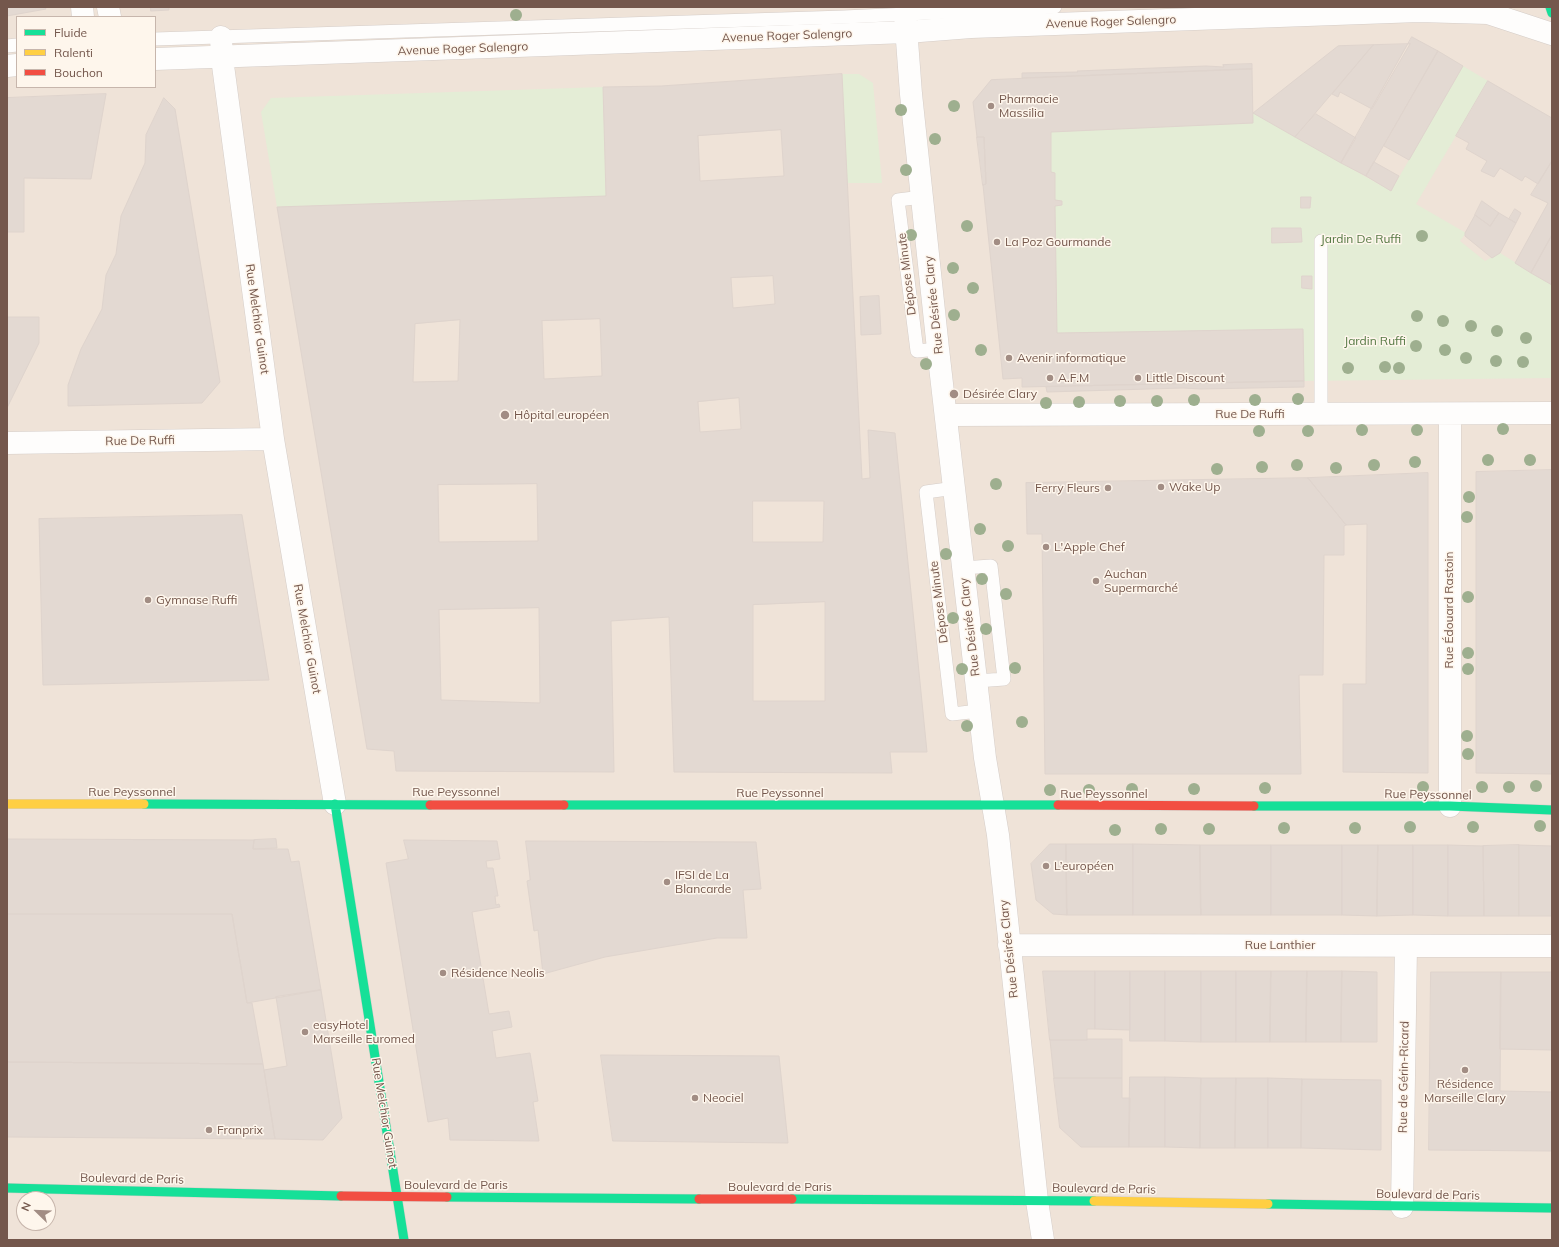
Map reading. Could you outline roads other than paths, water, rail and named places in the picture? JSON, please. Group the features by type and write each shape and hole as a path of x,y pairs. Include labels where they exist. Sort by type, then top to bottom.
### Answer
{"street":[{"name":"Avenue Roger Salengro","path":"156,59 222,58 906,23 971,27 1419,9 1488,13 1552,34"},
{"name":"Rue Désirée Clary","path":"906,23 911,94 938,349 947,415 980,711 993,806 1037,1201 1043,1240"},
{"name":"Rue Melchior Guinot","path":"221,37 222,58 273,439 335,804 404,1240"},
{"name":"Rue De Ruffi","path":"947,415 1552,413"},
{"name":"Rue Édouard Rastoin","path":"1450,414 1450,806"},
{"name":"Rue De Ruffi","path":"7,443 273,439"},
{"name":"Rue Peyssonnel","path":"7,804 1450,806 1552,810"},
{"name":"Rue Lanthier","path":"1009,945 1552,946"},
{"name":"Rue de Gérin-Ricard","path":"1402,1207 1406,946"},
{"name":"Boulevard de Paris","path":"7,1188 397,1197 1037,1201 1552,1208"}],"lane":[{"name":"Avenue Roger Salengro","path":"156,39 906,23 1055,7"},
{"path":"1321,241 1321,413"},
{"name":"Dépose Minute","path":"954,488 926,492 952,714 980,711"}],"place":[{"name":"Pharmacie Massilia","path":"991,106"},
{"name":"La Poz Gourmande","path":"997,242"},
{"name":"Avenir informatique","path":"1009,358"},
{"name":"A.F.M","path":"1050,378"},
{"name":"Little Discount","path":"1138,378"},
{"name":"Désirée Clary","path":"954,394"},
{"name":"Hôpital européen","path":"505,415"},
{"name":"Wake Up","path":"1161,487"},
{"name":"Ferry Fleurs","path":"1108,488"},
{"name":"L'Apple Chef","path":"1046,547"},
{"name":"Auchan Supermarché","path":"1096,581"},
{"name":"Gymnase Ruffi","path":"148,600"},
{"name":"L’européen","path":"1046,866"},
{"name":"IFSI de La Blancarde","path":"667,882"},
{"name":"Résidence Neolis","path":"443,973"},
{"name":"easyHotel Marseille Euromed","path":"305,1032"},
{"name":"Résidence Marseille Clary","path":"1465,1070"},
{"name":"Neociel","path":"695,1098"},
{"name":"Franprix","path":"209,1130"}],"park label":[{"name":"Jardin De Ruffi","path":"1361,239"},
{"name":"Jardin Ruffi","path":"1375,341"}]}
